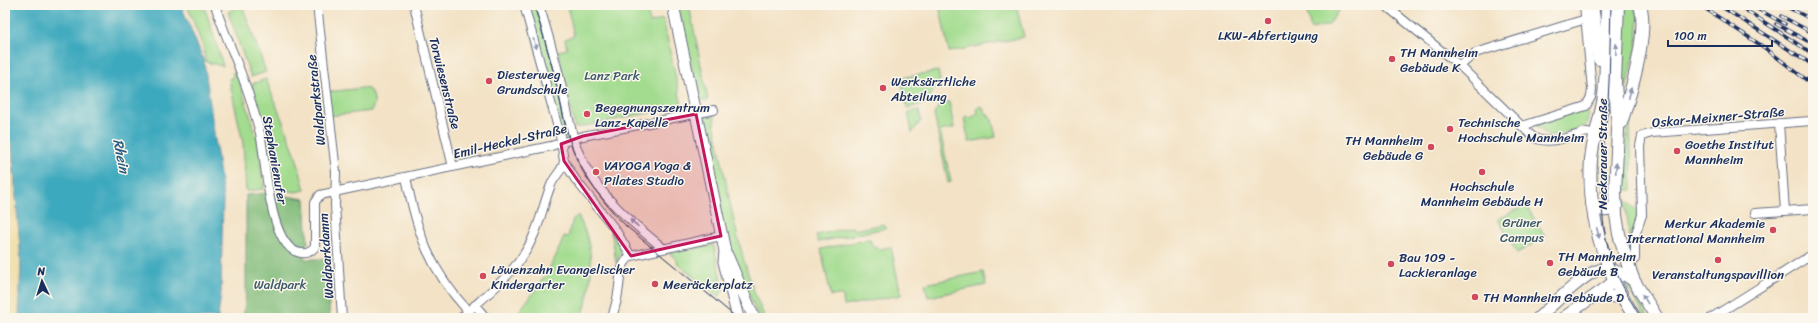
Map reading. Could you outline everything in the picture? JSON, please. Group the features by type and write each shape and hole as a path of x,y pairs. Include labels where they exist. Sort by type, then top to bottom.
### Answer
{"main road":[{"path":"1591,159 1589,149 1600,98 1601,86 1592,5"},
{"name":"Neckarauer Straße","path":"1607,5 1604,97 1591,159 1592,203 1603,255 1603,270 1614,282 1635,318"},
{"name":"Neckarauer Straße","path":"1618,5 1615,81 1618,130 1616,206 1619,234 1625,269 1657,318"},
{"path":"1618,130 1629,101 1640,40 1643,21 1640,5"},
{"path":"1592,203 1602,211 1609,210 1616,206"}],"street":[{"name":"Stephanienufer","path":"215,5 246,83 256,119 275,220 287,245 296,252 306,253 315,247 315,202"},
{"name":"Waldparkstraße","path":"317,5 336,172 335,192"},
{"name":"Torwiesenstraße","path":"414,5 453,167"},
{"path":"524,5 545,75 564,162 575,179 615,229 631,256"},
{"path":"539,5 558,68 574,138 586,169 600,188 630,220 663,248"},
{"path":"673,5 721,236 725,251 754,318"},
{"path":"1385,5 1460,66 1522,126 1540,141 1587,132 1592,133"},
{"path":"1522,126 1586,106 1591,97 1592,82 1584,5"},
{"path":"1460,66 1475,53 1586,19"},
{"name":"Emil-Heckel-Straße","path":"315,202 320,195 561,144 574,138 714,110"},
{"name":"Oskar-Meixner-Straße","path":"1625,269 1635,259 1635,236 1642,215 1640,146 1642,136 1652,133 1779,123 1812,122"},
{"path":"1779,123 1785,211"},
{"path":"461,318 508,274 524,255 534,236 552,183 562,170 564,162"},
{"path":"406,177 415,219 427,252 441,277 468,311"},
{"name":"Waldparkdamm","path":"335,192 342,318"},
{"path":"1755,213 1813,209"},
{"path":"612,318 617,298 620,271 624,263 631,256 721,236"},
{"path":"725,251 724,262 738,318"},
{"path":"1711,318 1813,254"},
{"path":"1538,318 1582,280 1603,270 1625,269"},
{"path":"1563,318 1614,282 1625,269"},
{"path":"1594,297 1609,296 1622,298"},
{"path":"475,305 486,318"}],"highlighted area":[{"path":"696,114 721,236 631,256 564,161 561,144 583,136"}],"green space":[{"path":"187,5 204,5 223,66 206,62 203,47"},
{"path":"231,5 242,5 266,72 251,77 228,12 233,10"},
{"path":"524,5 539,5 551,43 570,140 561,144"},
{"name":"Lanz Park","path":"567,5 646,5 650,23 663,19 682,106 575,128 558,51 567,49 565,39 574,36"},
{"path":"678,5 689,5 708,100 705,101 698,98"},
{"path":"939,5 1016,5 1024,37 949,52"},
{"path":"1305,5 1342,5 1329,25 1311,29"},
{"path":"1625,5 1634,5 1636,13 1639,13 1637,46 1623,100 1622,82"},
{"path":"236,71 258,141 264,189 246,191 243,143 229,79 233,77 233,72"},
{"path":"938,71 940,80 925,104 907,108 901,78"},
{"path":"266,79 295,153 305,190 296,192 274,188 266,138 252,84"},
{"path":"363,88 368,89 373,96 374,105 371,111 329,116 327,92"},
{"path":"949,102 954,128 940,131 951,182 948,183 934,114 941,103"},
{"path":"981,106 992,120 996,137 969,142 964,118 966,116 971,118 978,113 977,108"},
{"path":"1582,109 1589,114 1586,126 1549,137 1536,125"},
{"path":"919,110 921,120 912,133 908,112"},
{"path":"705,115 715,117 714,123 740,247 755,295 765,318 759,318 725,237 712,178"},
{"path":"1630,118 1632,190 1625,190 1626,139"},
{"path":"1601,122 1598,183 1597,183 1596,166"},
{"name":"Waldpark","path":"267,193 305,199 308,243 304,246 304,259 326,259 330,318 243,318 246,293 246,195"},
{"path":"1625,200 1638,211 1631,246"},
{"name":"Grüner Campus","path":"1526,205 1545,237 1517,253 1498,219"},
{"path":"578,216 588,241 591,266 589,292 582,318 527,318 519,311 545,276 564,236 568,237 573,219"},
{"path":"884,224 886,228 818,242 816,235 853,227 854,230"},
{"path":"611,229 625,249 620,253 616,263"},
{"path":"870,239 872,246 880,249 891,247 901,295 844,306 843,297 839,295 831,296 821,249"},
{"path":"714,245 723,290 719,297 678,264 676,259 669,253"},
{"path":"983,272 986,285 928,297 925,284"},
{"path":"1629,285 1649,318 1646,318 1644,315 1627,286"}],"sand":[{"path":"5,134 12,145 21,260 19,318 5,318"}],"water":[{"name":"Rhein","path":"5,5 181,5 204,61 223,197 221,293 218,318 19,318 21,260 12,145 5,134"}],"tram line":[{"path":"534,5 553,69 566,129 582,169 606,204 626,226 737,318"},
{"path":"1611,5 1609,90 1603,156 1602,212 1608,247 1617,275 1641,318"}],"railway":[{"path":"1700,5 1765,48 1813,85"},
{"path":"1719,5 1813,65"},
{"path":"1738,5 1813,54"},
{"path":"1750,5 1785,24"},
{"path":"1783,5 1813,20"},
{"path":"1781,16 1813,33"},
{"path":"1776,24 1813,44"}],"place":[{"name":"LKW-Abfertigung","path":"1268,21"},
{"name":"TH Mannheim Gebäude K","path":"1392,59"},
{"name":"Diesterweg Grundschule","path":"489,81"},
{"name":"Werksärztliche Abteilung","path":"883,88"},
{"name":"Begegnungszentrum Lanz-Kapelle","path":"587,114"},
{"name":"Technische Hochschule Mannheim","path":"1450,129"},
{"name":"TH Mannheim Gebäude G","path":"1431,147"},
{"name":"Goethe Institut Mannheim","path":"1677,151"},
{"name":"VAYOGA Yoga & Pilates Studio","path":"596,172"},
{"name":"Hochschule Mannheim Gebäude H","path":"1482,172"},
{"name":"Merkur Akademie International Mannheim","path":"1773,230"},
{"name":"Veranstaltungspavillion","path":"1718,260"},
{"name":"TH Mannheim Gebäude B","path":"1550,263"},
{"name":"Bau 109 - Lackieranlage","path":"1391,264"},
{"name":"Löwenzahn Evangelischer Kindergarter","path":"483,276"},
{"name":"Meeräckerplatz","path":"655,284"},
{"name":"TH Mannheim Gebäude D","path":"1475,297"}]}
